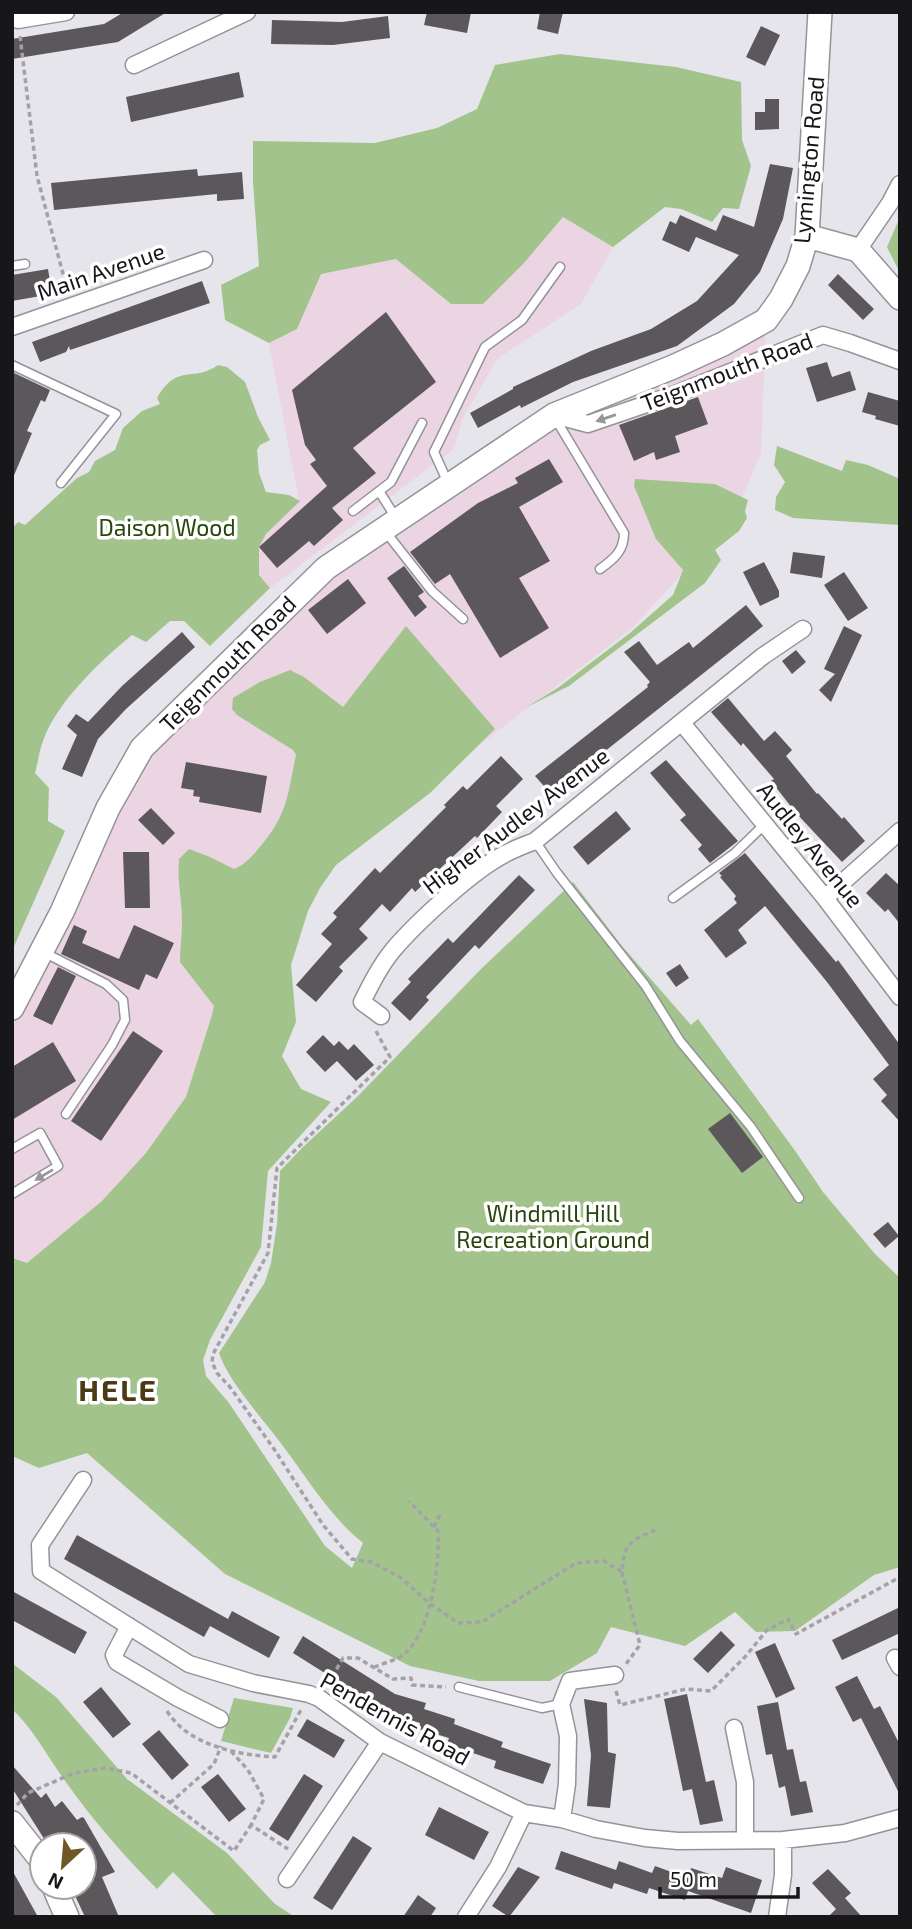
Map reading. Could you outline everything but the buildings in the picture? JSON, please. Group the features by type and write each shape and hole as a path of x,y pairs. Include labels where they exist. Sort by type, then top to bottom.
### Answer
{"street":[{"path":"16,18 66,12"},
{"path":"134,65 247,12"},
{"name":"Lymington Road","path":"673,367 766,320 781,299 798,266 807,236 820,12"},
{"path":"858,250 900,184"},
{"path":"807,236 858,250 900,298"},
{"name":"Main Avenue","path":"12,327 204,260"},
{"name":"Teignmouth Road","path":"554,415 588,424 673,395 823,335 900,361"},
{"name":"Teignmouth Road","path":"12,1008 62,912 108,808 142,748 326,568 448,483 554,415 673,367"},
{"name":"Higher Audley Avenue","path":"381,1016 362,1002 378,970 416,925 502,855 535,841 763,656 803,629"},
{"name":"Audley Avenue","path":"682,723 825,898 900,997"},
{"path":"825,898 900,831"},
{"name":"Pendennis Road","path":"83,1480 40,1545 41,1571 189,1664 253,1683 314,1696 380,1742 524,1813 645,1838 677,1841 783,1840 845,1833 900,1818"},
{"path":"129,1626 114,1655 117,1662 220,1719"},
{"path":"562,1819 567,1784 568,1736 561,1704 570,1681 615,1675"},
{"path":"734,1728 744,1782 745,1840"},
{"path":"287,1879 380,1742"},
{"path":"466,1917 498,1867 524,1813"},
{"path":"12,1824 28,1844"},
{"path":"777,1917 783,1875 783,1840"}],"lane":[{"path":"12,266 25,264"},
{"path":"448,483 434,452 485,347 522,320 560,267"},
{"path":"12,365 116,414 61,483"},
{"path":"554,415 624,533 622,550 600,569"},
{"path":"353,511 391,482 422,423"},
{"path":"379,491 390,523 432,592 463,619"},
{"path":"673,898 735,853 764,825"},
{"path":"535,841 645,985 680,1041 751,1127 799,1198"},
{"path":"42,951 106,984 123,1000 125,1020 113,1045 66,1114"},
{"path":"12,1149 40,1133 58,1166 12,1194"},
{"path":"459,1687 542,1708 561,1704"}],"path":[{"path":"16,18 37,176 73,306"},
{"path":"381,1016 376,1030 390,1057 277,1168 268,1253 213,1354 212,1362 217,1373 274,1449 323,1525 352,1559 371,1562 400,1577 428,1602 458,1623 482,1622 576,1563 604,1561 622,1572"},
{"path":"374,1667 403,1655 412,1646 425,1624 439,1545 438,1531 409,1501"},
{"path":"434,1527 440,1514"},
{"path":"659,1528 631,1541 623,1553 622,1572 640,1645 615,1675 615,1688 620,1704 686,1689 711,1691 746,1657 767,1630 788,1619 796,1634 900,1577"},
{"path":"162,1688 162,1702 172,1719 191,1737 257,1756 275,1756 314,1696 343,1658 358,1658 393,1679 411,1678 412,1685 459,1687"},
{"path":"170,1803 214,1764 221,1746"},
{"path":"12,1810 28,1793 74,1773 105,1768 131,1773 234,1851 264,1799 248,1770 230,1749"},
{"path":"251,1825 302,1858"}],"shaded area":[{"path":"563,217 613,247 581,304 497,359 463,418 454,449 270,588 259,575 259,547 266,534 299,501 269,343 297,329 320,274 396,259 451,304 483,304 524,263"},
{"path":"766,320 761,453 732,520 632,628 435,779 304,893 152,1159 12,1283 12,1008 142,748 326,568 554,415"}],"green space":[{"path":"560,54 676,67 741,82 742,140 751,166 739,209 723,208 712,222 681,209 665,207 613,247 563,217 524,263 483,304 451,304 396,259 321,274 297,329 269,343 225,320 221,285 259,266 253,141 375,143 437,128 477,109 495,65"},
{"path":"900,217 900,273 887,247"},
{"name":"Daison Wood","path":"218,365 227,367 245,382 270,440 260,445 257,450 259,473 266,492 289,495 300,501 266,534 259,547 259,575 270,588 210,646 184,621 170,621 146,642 132,635 94,670 58,712 43,741 35,773 49,788 48,821 65,831 12,951 12,528 18,522 25,525 77,478 89,472 95,461 115,450 123,428 142,411 160,404 157,398 172,380 179,376 201,373"},
{"path":"777,446 842,471 846,460 868,465 900,479 900,525 793,518 775,510 776,497 785,482 774,465"},
{"path":"635,479 715,484 748,500 745,511 747,518 739,531 715,550 721,560 705,583 569,686 527,707 559,687 630,633 673,595 683,570 656,539 634,486"},
{"name":"Windmill Hill Recreation Ground","path":"406,626 495,729 430,793 336,865 308,911 291,965 296,1022 282,1056 301,1089 331,1102 268,1171 261,1247 210,1340 203,1360 206,1376 229,1403 325,1546 352,1568 363,1543 319,1496 238,1387 219,1353 265,1282 277,1224 280,1171 357,1097 482,968 573,882 622,946 691,1025 698,1019 823,1192 875,1254 900,1278 900,1567 874,1575 795,1631 756,1632 735,1612 685,1646 611,1627 597,1653 550,1681 479,1681 410,1666 225,1574 87,1453 39,1468 12,1456 12,1258 27,1263 102,1201 146,1153 186,1097 212,1015 214,1006 180,962 182,922 179,859 189,849 234,869 239,867 253,855 271,832 286,802 296,755 293,750 237,715 232,709 233,698 260,682 290,670 304,677 343,707"},
{"path":"12,1663 56,1697 127,1779 227,1853 275,1904 295,1917 217,1917 173,1872 157,1889 96,1822 12,1709"},
{"path":"234,1698 293,1708 271,1753 221,1741"}],"district":[{"name":"HELE","path":"118,1391"}]}
